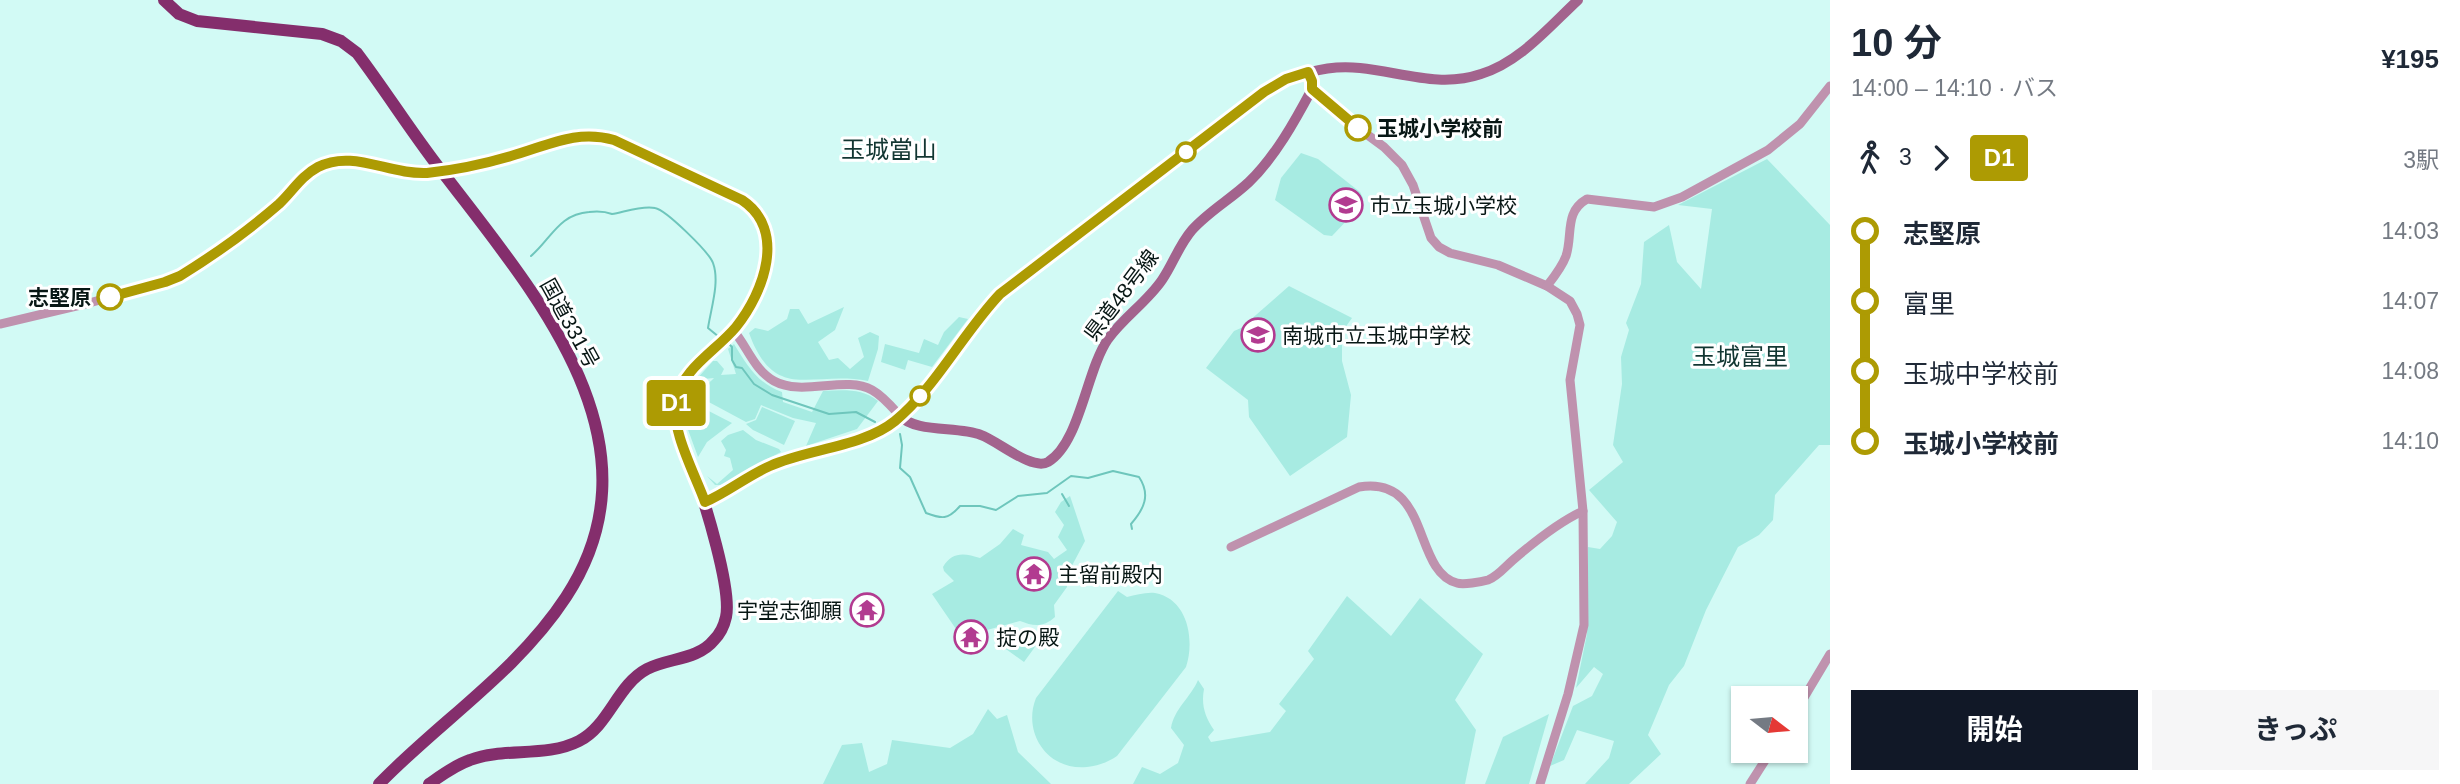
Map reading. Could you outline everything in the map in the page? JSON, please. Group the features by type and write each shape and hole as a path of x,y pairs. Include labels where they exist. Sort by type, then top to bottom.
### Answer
{"highway":[{"name":"国道331号","path":"164,0 179,14 197,21 322,34 341,41 357,53 441,171 533,292 566,346 594,415 602,463 599,522 575,583 539,634 379,784"},
{"path":"429,784 471,759 576,743 593,732 621,695 644,671 670,660 689,656 709,646 723,627 727,616 727,602 705,502 678,432 675,409 680,388 687,377 747,311 768,252 764,224 755,210 742,200 614,140 593,135 575,136 510,156 441,171"}],"main road":[{"path":"705,502 726,493 769,466 854,440 885,427 921,394 973,324 1008,287 1264,92 1286,79 1308,72 1353,68 1432,80 1472,77 1495,69 1514,57 1577,0"},
{"path":"1308,72 1312,89"},
{"name":"県道48号線","path":"900,416 905,422 917,426 951,428 979,434 1038,465 1050,461 1068,440 1094,366 1107,341 1162,280 1192,230 1250,182 1260,170 1312,89"}],"street":[{"path":"1547,286 1566,256 1572,214 1581,203 1587,200 1654,207 1682,197 1768,150 1800,124 1830,86"},
{"path":"1312,89 1384,147 1402,165 1413,185 1431,238 1439,247 1450,253 1498,265 1547,286 1570,301 1580,325 1570,380 1583,511 1584,625 1568,694 1540,784"},
{"path":"0,324 101,300 180,276 273,209 305,175 332,162 355,161 408,172 441,171"},
{"path":"726,336 775,381 802,387 869,388 900,416"},
{"path":"1231,547 1359,486 1368,485 1395,492 1409,505 1430,556 1443,575 1457,584 1490,580 1525,551 1583,511"},
{"path":"1808,691 1830,654"},
{"path":"1750,784 1763,763"}],"green space":[{"path":"1301,153 1318,159 1360,192 1363,198 1332,236 1324,235 1275,200 1281,178"},
{"path":"1767,159 1830,225 1830,445 1819,445 1775,495 1773,520 1759,535 1738,547 1706,610 1684,666 1669,685 1648,735 1661,754 1629,784 1585,784 1609,758 1614,741 1577,730 1564,760 1550,766 1573,706 1592,696 1603,674 1594,667 1576,688 1587,634 1588,547 1600,549 1612,536 1617,522 1589,490 1623,462 1613,445 1622,384 1621,357 1629,330 1626,323 1641,284 1644,242 1669,225 1677,262 1701,289 1712,209 1678,205"},
{"path":"1289,286 1352,318 1342,332 1342,361 1351,395 1347,437 1290,476 1249,417 1248,400 1206,368 1234,331 1241,328"},
{"path":"844,307 835,330 818,342 829,360 838,358 850,369 864,357 858,338 870,332 879,336 878,349 868,381 797,379 783,376 771,369 759,355 749,333 755,328 768,331 787,319 790,309 799,309 808,324"},
{"path":"959,317 968,319 932,367 908,360 905,370 881,362 885,344 919,353 924,339 938,345 944,332"},
{"path":"734,344 760,379 782,392 783,402 812,412 823,391 838,390 859,392 878,401 857,429 806,446 816,423 793,418 761,405 755,419 746,422 705,400 704,390 714,378 704,379 698,387 694,382 713,361 717,361 724,369 721,375 736,374 728,349"},
{"path":"701,407 732,423 707,442 698,457 683,416 684,408"},
{"path":"762,407 795,421 784,445 746,424 756,420"},
{"path":"743,430 756,440 781,452 748,469 725,485 715,485 707,476 717,484 733,470 730,458 724,456 726,450 721,441 728,435"},
{"path":"1070,496 1085,541 1066,577 1067,587 1054,605 1055,617 1042,624 1020,621 987,630 966,627 958,632 932,594 954,581 943,567 950,558 969,555 980,558 1000,544 1013,529 1024,535 1021,545 1048,552 1054,559 1067,550 1058,537 1064,525 1055,512 1061,502"},
{"path":"1118,591 1127,597 1155,593 1175,603 1182,612 1189,633 1189,656 1186,667 1117,756 1095,766 1073,767 1050,756 1036,736 1033,711 1036,698"},
{"path":"1347,596 1391,636 1420,598 1483,654 1455,700 1476,730 1465,784 1133,784 1142,767 1160,774 1178,763 1184,745 1171,728 1198,680 1204,689 1204,711 1214,730 1208,737 1211,742 1270,732 1286,711 1279,704 1314,659 1308,651"},
{"path":"1022,630 1038,632 1040,640 1024,662 1003,647"},
{"path":"988,709 997,719 1007,715 1018,752 1051,784 823,784 842,745 862,743 869,772 887,764 892,740 950,748 973,734"},
{"path":"1549,714 1529,784 1485,784 1503,737"}],"waterway":[{"path":"531,256 556,228 570,217 598,211 612,214 650,207 660,210 687,232 713,263 715,287 708,328 719,337"},
{"path":"729,344 736,367 742,368 754,384 772,395 829,414 856,412 875,422"},
{"path":"900,434 900,468 910,477 926,513 944,517 960,506 980,506 996,510 1018,496 1047,493 1071,476 1088,478 1113,471 1139,477 1145,490 1144,502 1131,524 1132,529"},
{"path":"1062,494 1069,506"}],"bus line":[{"name":"D1","path":"110,297 180,276 280,203 305,175 332,162 355,161 397,171 429,173 492,161 575,136 593,135 614,140 742,200 755,210 766,229 766,262 747,311 733,330 687,377 676,400 675,420 678,432 705,502 726,493 769,466 854,440 891,424 921,394 973,324 1000,294 1264,92 1286,79 1308,72 1312,89 1358,128"}],"place":[{"name":"玉城小学校前","path":"1358,128"},
{"name":"市立玉城小学校","path":"1346,205"},
{"name":"志堅原","path":"110,297"},
{"name":"南城市立玉城中学校","path":"1258,335"},
{"name":"主留前殿内","path":"1034,574"},
{"name":"宇堂志御願","path":"867,610"},
{"name":"掟の殿","path":"971,637"}],"district":[{"name":"玉城當山","path":"889,149"},
{"name":"玉城富里","path":"1740,356"}]}
